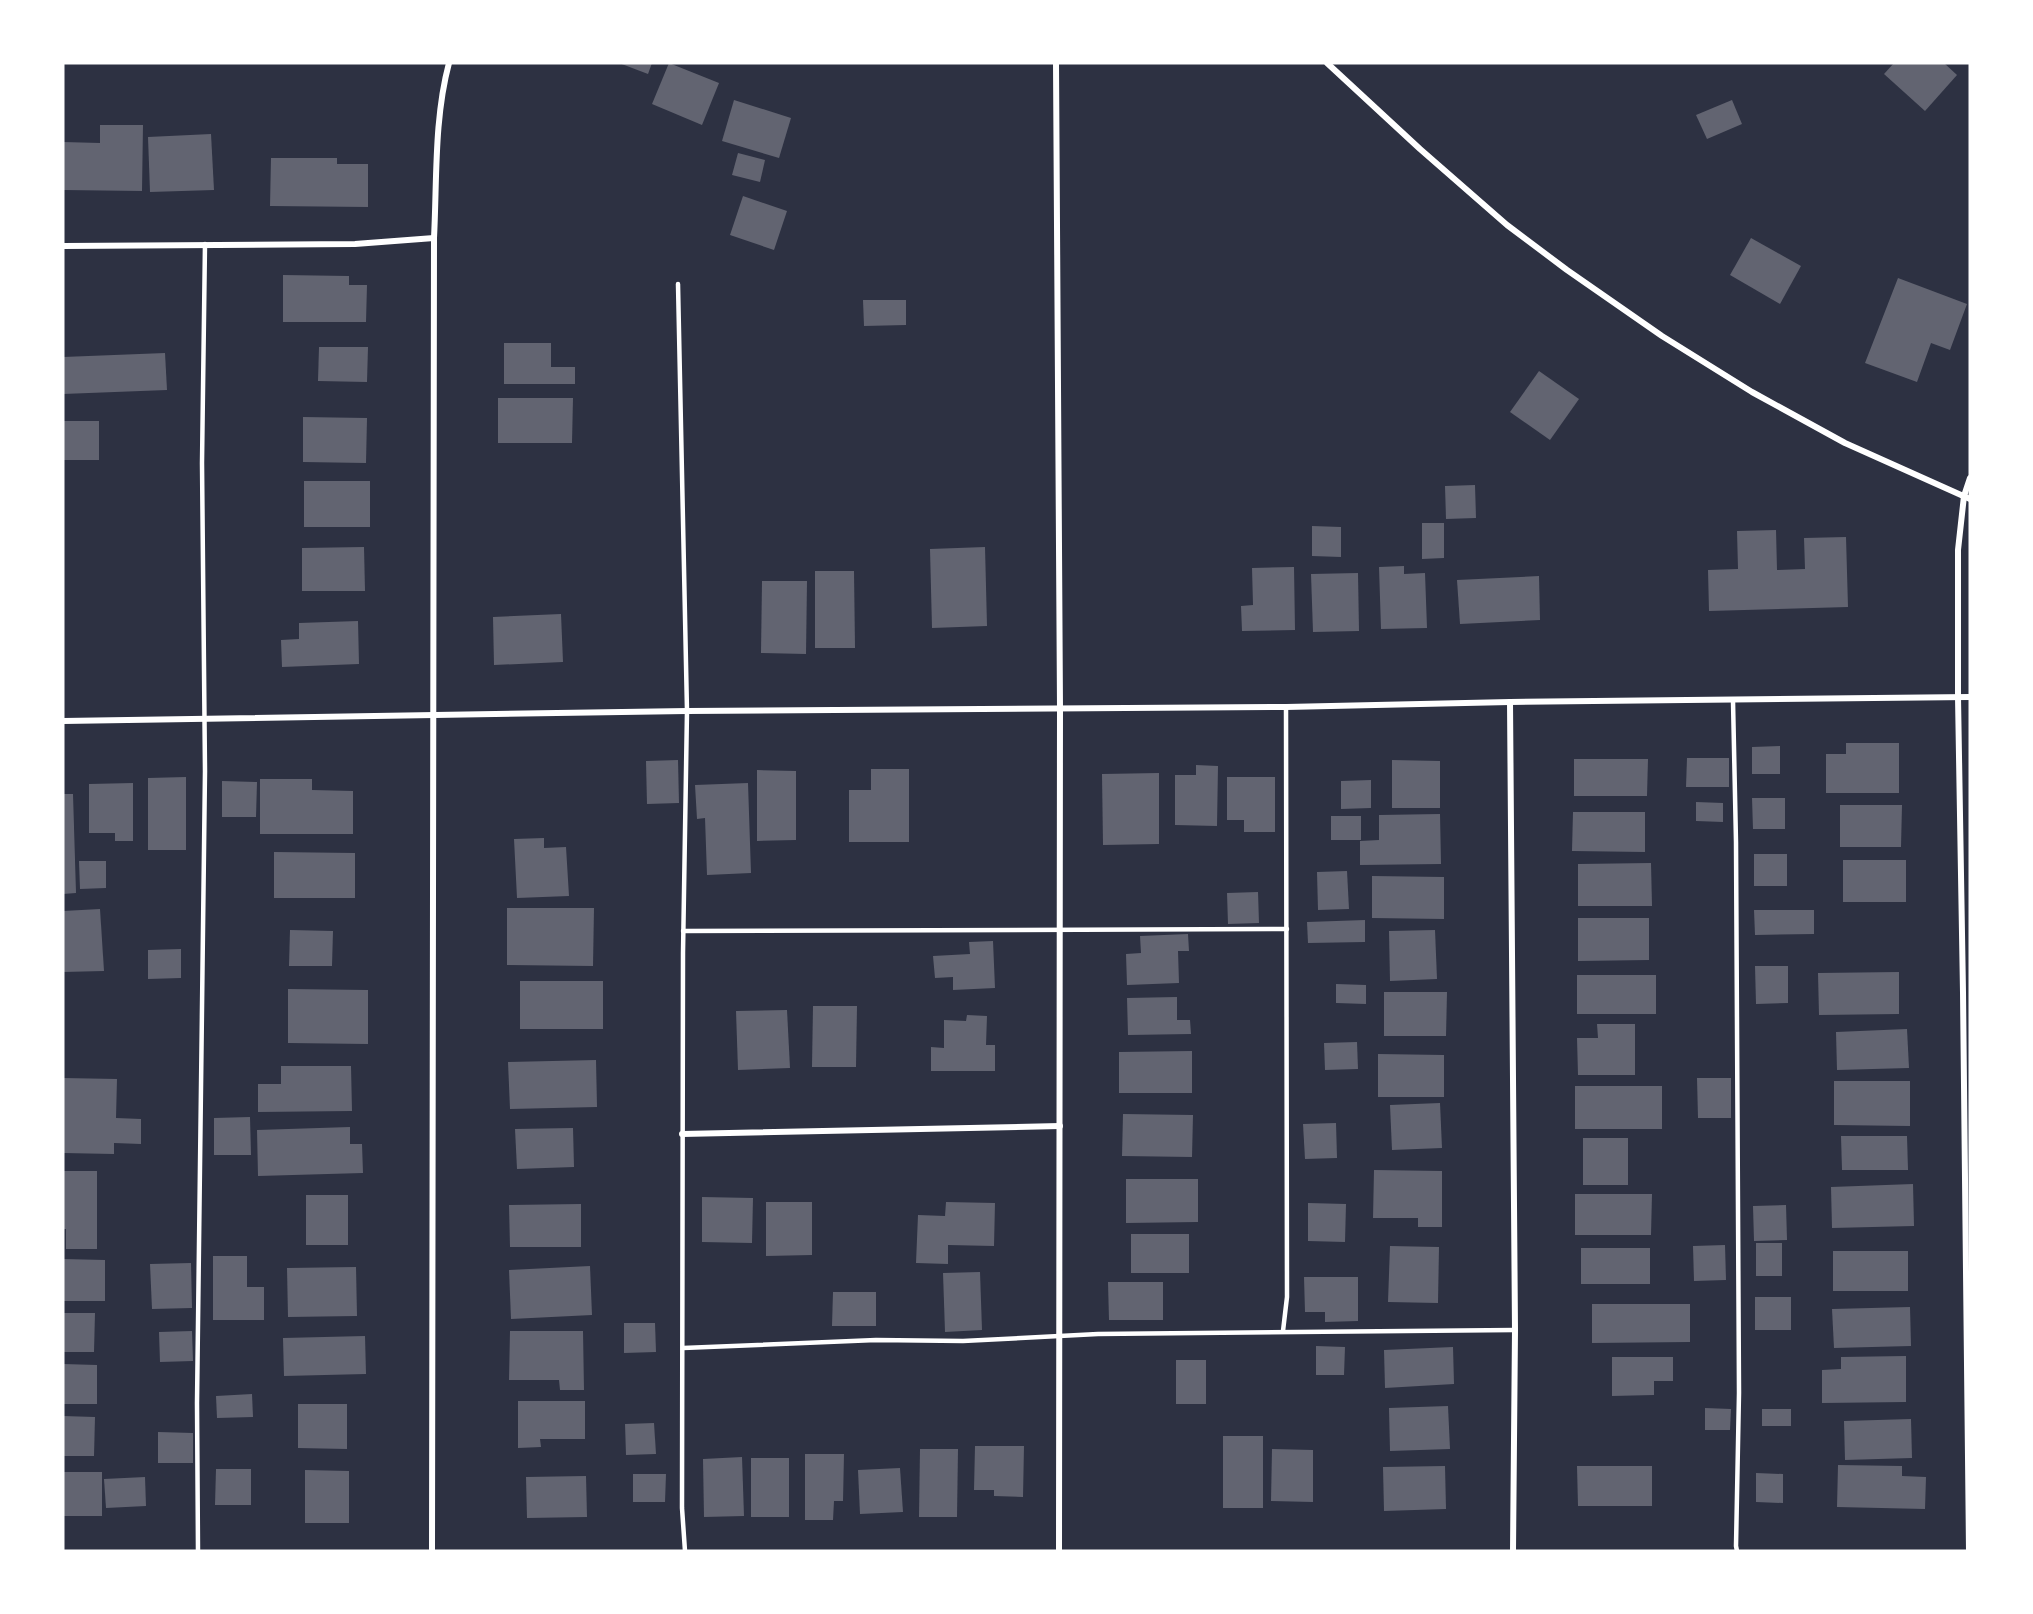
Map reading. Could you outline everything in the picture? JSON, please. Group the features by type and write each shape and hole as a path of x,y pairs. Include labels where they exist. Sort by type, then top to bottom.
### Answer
{"street":[{"path":"432,1551 434,238 440,117 449,63"},
{"path":"1056,63 1060,708 1059,1551"},
{"path":"1327,63 1507,225 1662,336 1752,392 1845,443 1967,498"},
{"path":"63,246 355,244 434,238"},
{"path":"1969,1551 1958,550 1970,478"},
{"path":"63,721 687,711 1286,707 1970,697"},
{"path":"1510,702 1515,1330 1513,1551"},
{"path":"682,1134 1060,1126"}],"lane":[{"path":"198,1551 197,1403 205,771 202,451 205,244"},
{"path":"678,284 687,711 682,1134 682,1508 685,1551"},
{"path":"1733,701 1737,950 1739,1394 1737,1551"},
{"path":"1283,1331 1287,1297 1286,707"},
{"path":"683,931 1287,929"},
{"path":"683,1348 876,1340 963,1341 1060,1336 1283,1331 1515,1330"}],"building":[{"path":"619,63 652,63 648,74"},
{"path":"669,63 719,83 702,125 652,104"},
{"path":"1894,63 1944,63 1957,75 1925,111 1884,74"},
{"path":"734,100 791,118 779,158 722,141"},
{"path":"1732,100 1742,124 1707,139 1696,115"},
{"path":"100,125 143,125 142,191 63,190 63,142 100,143"},
{"path":"211,134 214,190 150,192 148,137"},
{"path":"738,153 765,160 760,182 732,175"},
{"path":"271,158 337,158 337,164 368,164 368,207 270,206"},
{"path":"743,196 787,211 774,250 730,235"},
{"path":"1751,238 1801,266 1780,304 1730,275"},
{"path":"283,275 349,276 349,285 367,285 366,322 283,322"},
{"path":"1898,278 1967,304 1950,350 1931,343 1917,382 1865,363"},
{"path":"863,300 906,300 906,325 864,326"},
{"path":"504,343 551,343 551,367 575,367 575,384 504,384"},
{"path":"319,347 368,347 367,382 318,381"},
{"path":"165,353 167,390 63,394 63,357"},
{"path":"1539,371 1579,399 1550,440 1510,412"},
{"path":"498,398 573,398 572,443 498,443"},
{"path":"303,417 367,418 366,463 303,462"},
{"path":"63,421 99,421 99,460 63,460"},
{"path":"304,481 370,481 370,527 304,527"},
{"path":"1475,485 1476,518 1446,519 1445,486"},
{"path":"1422,523 1444,523 1444,558 1422,559"},
{"path":"1312,526 1341,527 1341,557 1312,556"},
{"path":"1776,530 1777,570 1805,569 1804,538 1846,537 1848,607 1709,611 1708,570 1738,569 1737,531"},
{"path":"364,547 365,591 302,591 302,548"},
{"path":"985,547 987,626 932,628 930,549"},
{"path":"1404,566 1404,574 1425,573 1427,628 1381,629 1379,567"},
{"path":"1294,567 1295,630 1242,631 1241,606 1253,605 1252,568"},
{"path":"815,571 854,571 855,648 815,648"},
{"path":"1358,573 1359,631 1313,632 1311,574"},
{"path":"1539,576 1540,620 1460,624 1457,580"},
{"path":"762,581 807,581 806,654 761,653"},
{"path":"561,614 563,662 494,665 493,617"},
{"path":"358,621 359,664 282,667 281,640 299,639 299,623"},
{"path":"1846,743 1899,743 1899,793 1826,793 1826,754 1846,754"},
{"path":"1780,746 1780,774 1752,774 1752,747"},
{"path":"1687,758 1729,758 1729,787 1686,787"},
{"path":"1574,759 1648,759 1647,796 1574,796"},
{"path":"678,760 679,803 647,804 646,761"},
{"path":"1392,760 1440,761 1440,808 1392,808"},
{"path":"1196,765 1218,766 1217,826 1175,825 1175,775 1196,775"},
{"path":"871,769 909,769 909,842 849,842 849,790 871,790"},
{"path":"757,770 796,771 796,840 757,841"},
{"path":"1159,773 1159,844 1103,845 1102,774"},
{"path":"186,777 186,850 148,850 148,778"},
{"path":"1227,777 1275,777 1275,832 1244,832 1244,820 1227,820"},
{"path":"260,779 312,779 312,790 353,791 353,834 260,834"},
{"path":"1371,780 1371,808 1341,809 1341,781"},
{"path":"222,781 257,782 256,817 222,817"},
{"path":"133,783 133,841 115,841 115,833 89,833 89,784"},
{"path":"748,783 751,873 707,875 705,818 697,819 695,785"},
{"path":"63,794 73,794 76,893 63,894"},
{"path":"1752,798 1785,798 1785,829 1753,829"},
{"path":"1696,802 1723,803 1723,822 1696,821"},
{"path":"1840,805 1902,805 1901,847 1840,847"},
{"path":"1573,812 1645,812 1645,852 1572,851"},
{"path":"1440,814 1441,864 1360,865 1360,841 1379,840 1379,815"},
{"path":"1331,816 1361,816 1361,840 1331,840"},
{"path":"544,838 544,848 566,847 569,896 517,898 514,839"},
{"path":"274,852 355,853 355,898 274,898"},
{"path":"1754,854 1787,854 1787,886 1754,886"},
{"path":"1843,860 1906,860 1906,902 1843,902"},
{"path":"79,861 106,861 106,888 80,889"},
{"path":"1651,863 1652,906 1578,906 1578,864"},
{"path":"1347,871 1349,909 1318,910 1317,872"},
{"path":"1372,876 1444,877 1444,919 1372,918"},
{"path":"1258,892 1259,923 1228,924 1227,893"},
{"path":"507,908 594,908 593,966 507,965"},
{"path":"100,909 104,971 63,972 63,911"},
{"path":"1754,910 1814,910 1814,934 1755,935"},
{"path":"1578,918 1649,918 1649,960 1578,961"},
{"path":"1365,920 1365,942 1308,943 1307,922"},
{"path":"290,930 333,931 332,966 289,966"},
{"path":"1435,930 1437,979 1390,981 1389,931"},
{"path":"1188,934 1189,951 1178,951 1179,983 1127,985 1126,954 1141,953 1140,936"},
{"path":"993,941 995,988 953,990 953,977 935,978 933,956 970,954 969,942"},
{"path":"181,949 181,978 148,979 148,950"},
{"path":"1755,966 1788,966 1788,1003 1756,1004"},
{"path":"1899,972 1899,1014 1819,1015 1818,973"},
{"path":"1577,975 1656,975 1656,1014 1577,1014"},
{"path":"520,981 603,981 603,1029 520,1029"},
{"path":"1336,984 1366,985 1366,1004 1336,1003"},
{"path":"288,989 368,990 368,1044 288,1043"},
{"path":"1384,992 1447,992 1446,1036 1384,1036"},
{"path":"1177,997 1177,1020 1190,1020 1191,1034 1128,1035 1127,998"},
{"path":"813,1006 857,1006 856,1067 812,1067"},
{"path":"787,1010 790,1068 738,1070 736,1011"},
{"path":"967,1015 987,1016 986,1045 995,1045 995,1071 931,1071 931,1047 944,1048 944,1020 966,1021"},
{"path":"1597,1024 1635,1024 1635,1075 1578,1075 1577,1038 1598,1038"},
{"path":"1907,1029 1909,1068 1837,1070 1836,1032"},
{"path":"1357,1042 1358,1069 1325,1070 1324,1043"},
{"path":"1192,1051 1192,1093 1119,1093 1119,1052"},
{"path":"1378,1054 1444,1055 1444,1097 1378,1097"},
{"path":"596,1060 597,1107 510,1109 508,1062"},
{"path":"281,1066 351,1066 352,1111 258,1112 258,1084 281,1084"},
{"path":"63,1078 117,1079 116,1118 141,1119 141,1144 114,1143 114,1154 63,1153"},
{"path":"1697,1078 1731,1078 1731,1118 1698,1118"},
{"path":"1834,1081 1910,1081 1910,1126 1834,1125"},
{"path":"1575,1086 1662,1086 1662,1129 1575,1129"},
{"path":"1440,1103 1442,1148 1392,1150 1390,1105"},
{"path":"1123,1114 1193,1115 1192,1157 1122,1156"},
{"path":"250,1117 251,1155 214,1155 214,1118"},
{"path":"1336,1123 1337,1158 1305,1159 1303,1124"},
{"path":"350,1127 350,1144 362,1144 363,1173 258,1176 257,1130"},
{"path":"573,1128 574,1167 517,1169 515,1129"},
{"path":"1841,1136 1907,1136 1908,1170 1842,1170"},
{"path":"1583,1138 1628,1138 1628,1185 1583,1185"},
{"path":"1374,1170 1442,1171 1442,1227 1418,1227 1418,1218 1373,1218"},
{"path":"63,1171 97,1171 97,1249 66,1249 66,1229 63,1229"},
{"path":"1126,1179 1198,1179 1198,1222 1126,1223"},
{"path":"1913,1184 1914,1226 1832,1228 1831,1187"},
{"path":"1575,1194 1652,1194 1651,1235 1575,1235"},
{"path":"306,1195 348,1195 348,1245 306,1245"},
{"path":"702,1197 753,1198 752,1243 702,1242"},
{"path":"766,1202 812,1202 812,1255 766,1256"},
{"path":"946,1202 995,1203 994,1246 948,1245 948,1264 916,1263 918,1215 945,1216"},
{"path":"1308,1203 1346,1204 1345,1242 1308,1241"},
{"path":"581,1204 581,1247 510,1247 509,1205"},
{"path":"1786,1205 1787,1240 1754,1241 1753,1206"},
{"path":"1131,1234 1189,1234 1189,1273 1131,1273"},
{"path":"1756,1243 1782,1243 1782,1276 1756,1276"},
{"path":"1725,1245 1726,1280 1694,1281 1693,1246"},
{"path":"1390,1246 1439,1247 1438,1303 1388,1302"},
{"path":"1581,1248 1650,1248 1650,1284 1581,1284"},
{"path":"1833,1251 1908,1251 1908,1291 1833,1291"},
{"path":"213,1256 247,1256 247,1287 264,1287 264,1320 213,1320"},
{"path":"63,1259 105,1260 105,1301 63,1301"},
{"path":"191,1263 192,1308 152,1309 150,1264"},
{"path":"590,1266 592,1315 511,1319 509,1270"},
{"path":"356,1267 357,1316 288,1317 287,1268"},
{"path":"980,1272 982,1330 945,1332 943,1273"},
{"path":"1304,1277 1358,1277 1358,1321 1325,1322 1325,1312 1305,1312"},
{"path":"1108,1282 1163,1282 1163,1320 1109,1320"},
{"path":"833,1292 876,1292 876,1326 832,1326"},
{"path":"1755,1297 1791,1297 1791,1330 1755,1330"},
{"path":"1592,1304 1690,1304 1690,1342 1592,1343"},
{"path":"1910,1307 1911,1346 1834,1348 1832,1309"},
{"path":"63,1313 95,1313 94,1352 63,1352"},
{"path":"624,1323 655,1323 656,1352 624,1353"},
{"path":"192,1331 193,1361 160,1362 159,1332"},
{"path":"510,1331 583,1331 584,1390 560,1390 559,1380 509,1380"},
{"path":"365,1336 366,1374 284,1376 283,1338"},
{"path":"1316,1346 1345,1347 1344,1375 1316,1375"},
{"path":"1453,1347 1454,1384 1385,1388 1384,1350"},
{"path":"1906,1356 1906,1402 1822,1403 1822,1370 1841,1369 1841,1357"},
{"path":"1612,1357 1673,1357 1673,1381 1654,1381 1654,1395 1612,1396"},
{"path":"1176,1360 1206,1360 1206,1404 1176,1404"},
{"path":"63,1364 97,1365 97,1404 63,1404"},
{"path":"252,1394 253,1417 217,1418 216,1396"},
{"path":"518,1401 585,1401 585,1439 540,1439 541,1447 518,1448"},
{"path":"298,1404 347,1404 347,1449 298,1448"},
{"path":"1448,1406 1450,1449 1390,1451 1389,1408"},
{"path":"1705,1408 1731,1409 1730,1430 1705,1430"},
{"path":"1762,1409 1791,1409 1791,1426 1762,1426"},
{"path":"63,1416 95,1417 94,1456 63,1456"},
{"path":"1911,1419 1912,1458 1845,1460 1844,1421"},
{"path":"654,1423 656,1454 626,1455 625,1424"},
{"path":"158,1432 193,1433 193,1463 158,1463"},
{"path":"1223,1436 1263,1436 1263,1508 1223,1508"},
{"path":"975,1446 1024,1446 1023,1497 994,1496 994,1490 974,1490"},
{"path":"920,1449 958,1449 957,1517 919,1517"},
{"path":"1272,1449 1313,1450 1313,1502 1271,1501"},
{"path":"805,1454 844,1454 843,1501 834,1501 833,1520 805,1520"},
{"path":"742,1457 744,1516 704,1517 703,1459"},
{"path":"751,1458 789,1458 789,1517 751,1517"},
{"path":"1838,1465 1902,1466 1902,1476 1926,1477 1925,1509 1837,1507"},
{"path":"1445,1466 1446,1509 1384,1511 1383,1467"},
{"path":"1577,1466 1652,1466 1652,1506 1578,1506"},
{"path":"900,1468 903,1512 860,1514 858,1470"},
{"path":"216,1469 251,1469 251,1505 215,1505"},
{"path":"305,1470 349,1471 349,1523 305,1523"},
{"path":"63,1472 102,1472 102,1516 63,1516"},
{"path":"1756,1473 1783,1474 1783,1503 1756,1502"},
{"path":"633,1474 666,1474 665,1502 633,1502"},
{"path":"586,1476 587,1517 527,1518 526,1477"},
{"path":"145,1477 146,1506 106,1508 104,1479"}]}
